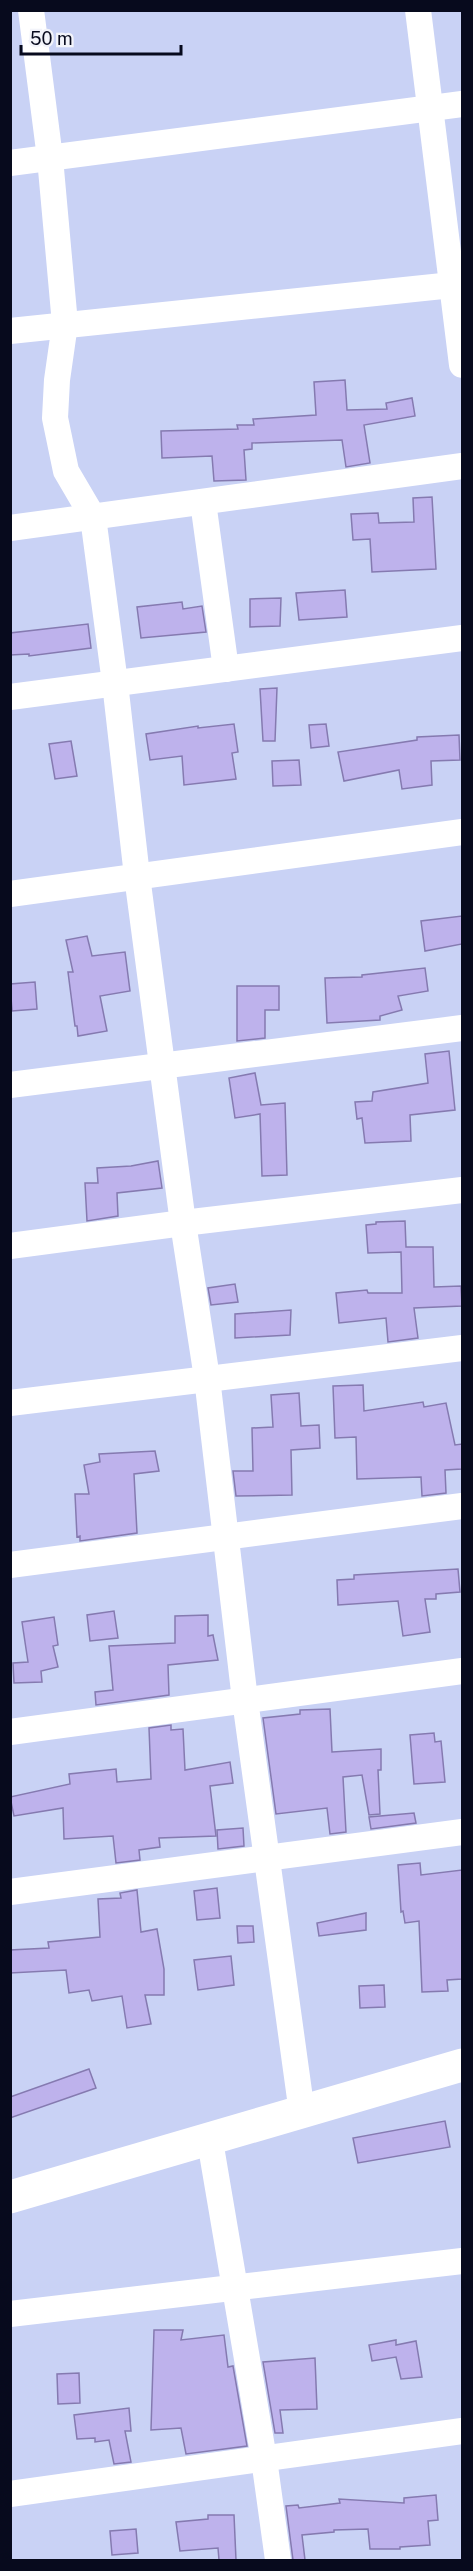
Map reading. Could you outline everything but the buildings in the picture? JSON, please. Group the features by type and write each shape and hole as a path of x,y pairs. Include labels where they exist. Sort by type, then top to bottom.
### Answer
{"main road":[{"path":"10,2197 210,2141 462,2065"}],"street":[{"path":"31,10 50,158 65,324 57,380 55,418 66,471 93,517 137,876 183,1223 207,1378 245,1700 302,2113"},
{"path":"418,10 430,109 457,285 462,365"},
{"path":"10,163 462,104"},
{"path":"10,331 457,285"},
{"path":"10,528 462,466"},
{"path":"203,502 226,669"},
{"path":"10,697 462,638"},
{"path":"10,894 462,832"},
{"path":"10,1084 462,1028"},
{"path":"10,1246 462,1190"},
{"path":"10,1403 462,1348"},
{"path":"10,1565 462,1506"},
{"path":"10,1731 462,1671"},
{"path":"10,1892 462,1832"},
{"path":"210,2141 264,2459 278,2560"},
{"path":"10,2313 236,2289 462,2261"},
{"path":"10,2494 462,2431"}]}
